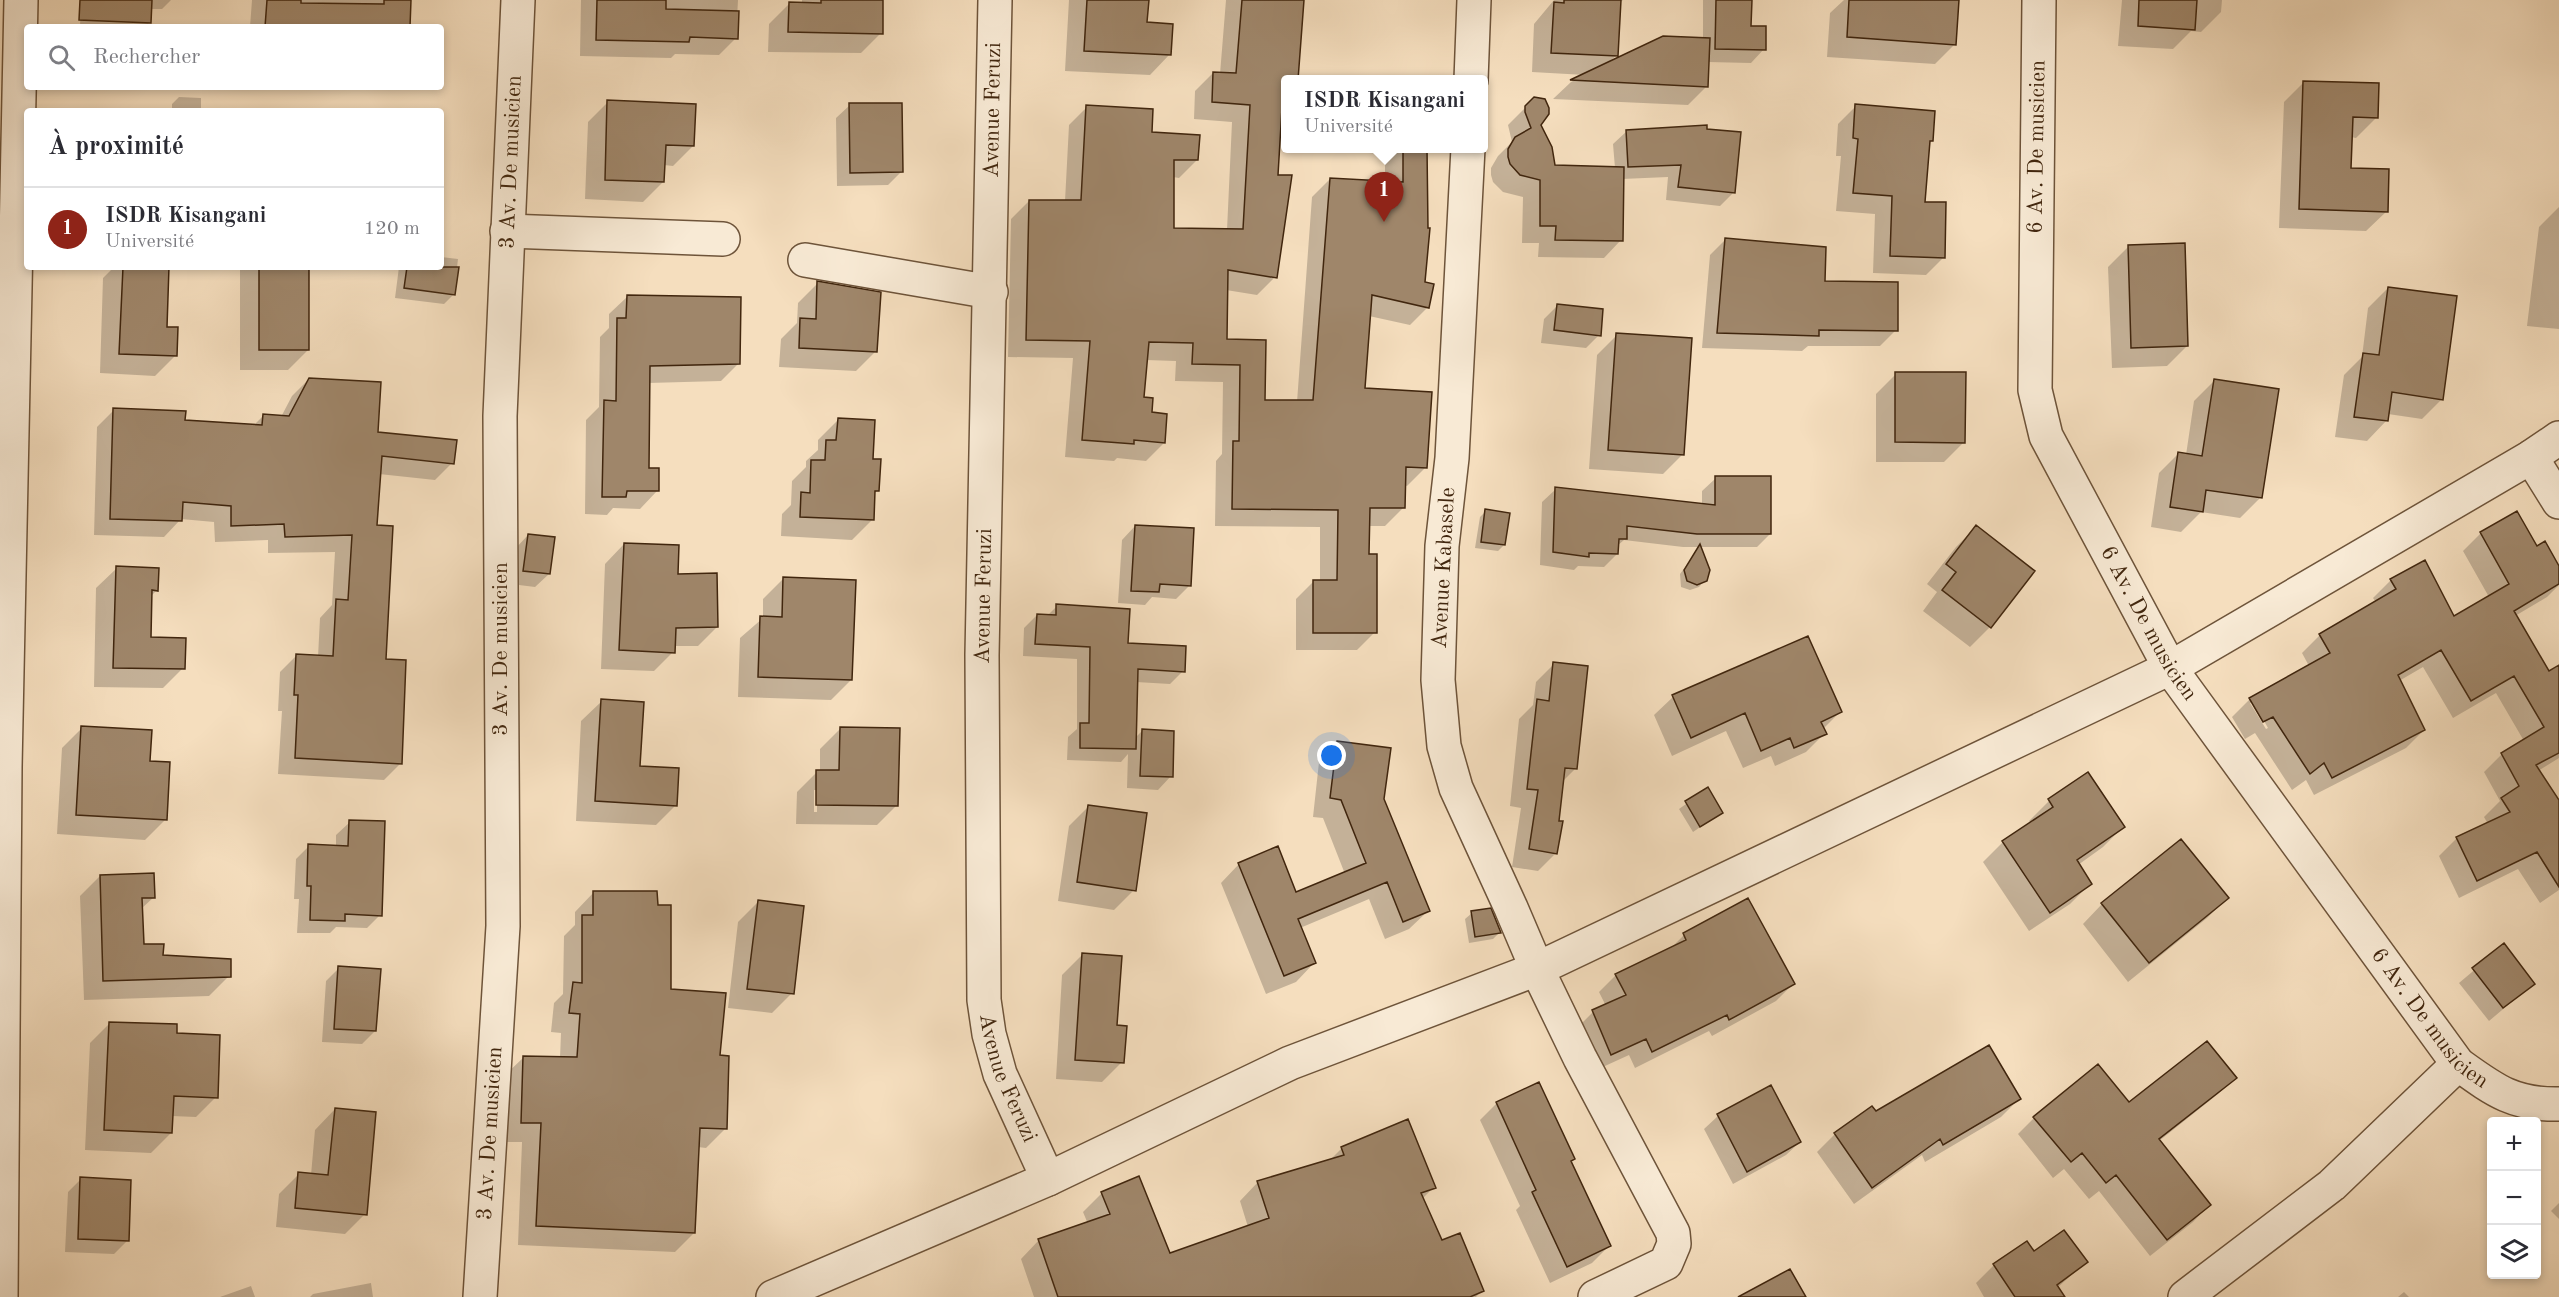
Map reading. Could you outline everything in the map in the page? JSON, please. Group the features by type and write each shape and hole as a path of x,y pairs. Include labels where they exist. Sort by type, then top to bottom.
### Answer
{"street":[{"path":"1,1297 3,767 21,0"},
{"name":"3 Av. De musicien","path":"480,1297 503,926 500,416 518,0"},
{"name":"Avenue Feruzi","path":"995,0 982,655 984,1000 989,1034 1000,1074 1048,1179"},
{"path":"1471,75 1474,0"},
{"name":"6 Av. De musicien","path":"2038,0 2035,390 2046,436 2170,668 2458,1064 2497,1092 2525,1101 2559,1104"},
{"name":"Avenue Kabasele","path":"1468,153 1452,458 1442,546 1438,680 1444,746 1456,788 1537,969 1580,1058 1673,1233 1674,1244 1666,1263 1595,1297"},
{"path":"507,231 723,239"},
{"path":"805,260 991,292"},
{"path":"786,1295 1048,1179 1290,1062 1537,969 2170,668 2531,457 2559,438"},
{"path":"2531,457 2559,502"},
{"path":"2185,1297 2332,1185 2458,1064"}],"building":[{"path":"80,0 152,0 151,23 79,20"},
{"path":"267,0 301,0 301,3 384,4 384,0 411,0 410,24 265,24"},
{"path":"597,0 666,0 666,9 739,11 738,39 690,37 689,42 596,40"},
{"path":"821,0 883,0 883,34 788,32 789,2 821,3"},
{"path":"1087,0 1149,0 1147,22 1173,24 1171,55 1084,51"},
{"path":"1242,0 1304,0 1298,75 1281,75 1278,175 1292,175 1277,278 1228,270 1227,339 1266,340 1265,400 1313,400 1330,178 1403,182 1403,153 1427,153 1428,228 1430,228 1425,282 1434,284 1429,308 1372,295 1365,388 1432,392 1427,468 1406,467 1405,508 1370,508 1369,554 1377,554 1377,633 1313,633 1313,580 1337,580 1338,510 1232,509 1233,441 1239,441 1240,365 1192,364 1193,343 1149,342 1144,397 1153,398 1152,412 1167,414 1165,443 1134,440 1134,444 1082,440 1090,341 1026,340 1029,200 1081,200 1086,105 1153,109 1152,132 1200,135 1198,160 1174,160 1174,228 1243,229 1250,105 1212,102 1213,72 1236,73"},
{"path":"1564,0 1621,0 1618,56 1551,53 1554,2 1564,3"},
{"path":"1716,0 1752,0 1751,26 1766,26 1766,50 1715,49"},
{"path":"1849,0 1959,0 1956,45 1847,37"},
{"path":"2139,0 2197,0 2195,30 2138,26"},
{"path":"1663,36 1710,38 1708,87 1570,80"},
{"path":"2303,81 2379,83 2378,118 2353,117 2351,168 2389,169 2388,212 2299,209"},
{"path":"1534,97 1545,99 1549,108 1549,114 1541,125 1552,147 1555,165 1624,167 1623,241 1555,240 1556,226 1540,226 1540,180 1520,175 1510,164 1508,157 1508,149 1515,137 1531,128 1525,106"},
{"path":"607,100 696,104 694,146 666,145 664,182 605,180"},
{"path":"849,103 902,103 903,172 850,173"},
{"path":"1855,104 1935,111 1925,202 1946,202 1945,258 1890,256 1892,196 1853,193 1858,139 1853,138"},
{"path":"1707,125 1707,129 1741,132 1735,193 1678,187 1681,165 1628,167 1626,130"},
{"path":"1725,238 1826,247 1825,281 1898,282 1898,331 1819,330 1819,336 1717,333"},
{"path":"2185,243 2188,346 2131,348 2128,245"},
{"path":"444,267 459,267 455,295 404,288 407,270 444,270"},
{"path":"123,270 169,270 167,327 178,327 177,356 119,354"},
{"path":"259,270 309,270 309,350 259,350"},
{"path":"817,281 881,292 877,352 799,348 800,318 816,319"},
{"path":"2388,287 2457,296 2443,400 2392,392 2388,421 2354,417 2363,353 2379,355"},
{"path":"627,295 741,297 740,364 650,366 649,468 659,468 659,491 627,491 626,497 602,497 604,400 616,401 617,318 626,318"},
{"path":"1557,304 1603,309 1601,336 1554,330"},
{"path":"1616,333 1692,338 1684,455 1608,450"},
{"path":"1895,372 1966,372 1965,443 1895,442"},
{"path":"309,378 381,382 378,432 457,440 454,464 382,456 377,525 393,526 386,659 406,660 402,764 295,758 298,695 294,695 296,654 333,656 336,599 348,600 352,535 285,537 284,524 231,526 231,506 183,502 182,521 110,519 113,408 186,411 185,420 262,425 263,414 289,416"},
{"path":"2214,379 2279,389 2262,498 2206,490 2203,512 2170,507 2178,452 2202,456"},
{"path":"838,418 875,420 873,459 881,459 879,491 875,491 874,520 800,517 801,492 810,493 811,460 825,460 826,440 836,440"},
{"path":"1715,476 1771,476 1771,534 1697,534 1627,526 1627,539 1619,539 1618,554 1589,553 1589,557 1553,552 1555,487 1715,505"},
{"path":"1485,509 1510,513 1505,545 1481,542"},
{"path":"2517,511 2537,546 2545,541 2559,566 2559,584 2514,611 2549,671 2559,665 2559,753 2536,765 2559,800 2559,887 2537,852 2477,881 2456,837 2510,812 2501,798 2519,786 2501,753 2544,727 2514,676 2471,701 2441,650 2398,675 2425,730 2332,778 2324,763 2310,774 2273,717 2263,722 2249,698 2330,653 2319,634 2396,589 2390,579 2425,560 2454,616 2509,584 2480,532"},
{"path":"1135,525 1194,528 1191,586 1160,584 1159,592 1131,591"},
{"path":"1976,525 2035,571 1991,628 1942,590 1956,572 1946,564"},
{"path":"528,534 555,537 550,574 523,571"},
{"path":"624,543 679,545 678,574 717,573 718,627 676,628 675,653 619,650"},
{"path":"1700,544 1710,570 1707,581 1697,585 1687,581 1684,570"},
{"path":"116,566 159,568 158,591 152,590 151,637 186,638 185,669 113,668"},
{"path":"783,577 856,580 852,680 758,677 760,616 782,617"},
{"path":"1056,604 1130,609 1128,643 1186,646 1185,672 1138,669 1136,749 1080,748 1080,723 1089,723 1090,647 1035,644 1037,614 1056,615"},
{"path":"1808,636 1842,712 1821,722 1827,734 1794,748 1790,738 1761,751 1745,713 1691,738 1672,695"},
{"path":"1553,662 1588,666 1577,769 1565,768 1559,821 1563,821 1557,854 1529,849 1538,790 1527,789 1537,699 1549,701"},
{"path":"601,699 644,702 640,766 679,768 677,806 595,801"},
{"path":"81,726 152,730 150,761 170,762 167,820 76,815"},
{"path":"840,727 900,728 898,806 816,805 816,770 839,770"},
{"path":"1142,729 1174,731 1173,777 1140,776"},
{"path":"1337,741 1391,748 1384,799 1430,911 1403,922 1387,882 1298,919 1316,963 1284,976 1238,863 1278,846 1296,892 1366,863 1341,800 1330,798"},
{"path":"2088,772 2125,827 2077,860 2092,884 2050,913 2002,841 2053,807 2048,799"},
{"path":"1708,787 1723,813 1700,827 1685,801"},
{"path":"1088,805 1147,813 1136,891 1077,882"},
{"path":"349,820 385,821 382,916 345,914 345,921 310,920 311,886 307,886 308,844 348,846"},
{"path":"2181,839 2229,898 2149,963 2101,903"},
{"path":"154,873 155,898 142,898 144,944 164,944 163,955 231,959 231,977 103,981 100,875"},
{"path":"593,891 657,891 658,905 671,905 671,989 726,993 720,1055 729,1056 727,1129 700,1128 695,1233 536,1226 541,1123 521,1123 523,1056 577,1057 580,1014 569,1013 573,982 582,983 582,915 593,915"},
{"path":"1748,898 1795,984 1729,1020 1727,1015 1652,1052 1646,1039 1611,1055 1592,1010 1626,995 1615,974 1686,940 1683,933"},
{"path":"758,900 804,906 794,994 747,989"},
{"path":"1491,908 1501,933 1475,937 1471,911"},
{"path":"2504,943 2535,984 2503,1008 2472,968"},
{"path":"1082,953 1122,956 1117,1025 1127,1026 1124,1063 1075,1060"},
{"path":"338,966 381,969 376,1031 334,1029"},
{"path":"109,1022 177,1024 177,1033 220,1035 218,1098 174,1096 172,1133 104,1130"},
{"path":"2207,1041 2237,1078 2159,1139 2211,1205 2167,1240 2116,1175 2106,1183 2082,1153 2071,1162 2033,1117 2098,1064 2129,1102"},
{"path":"1989,1045 2021,1099 1943,1145 1940,1139 1872,1188 1834,1133 1872,1106 1876,1111"},
{"path":"1539,1082 1575,1159 1571,1161 1611,1246 1567,1267 1532,1192 1536,1190 1496,1102"},
{"path":"1771,1085 1801,1142 1747,1172 1717,1114"},
{"path":"335,1108 376,1112 367,1215 295,1208 298,1172 328,1175"},
{"path":"1408,1119 1436,1188 1421,1193 1442,1240 1460,1233 1484,1291 1470,1297 1058,1297 1038,1239 1110,1214 1101,1192 1139,1176 1170,1253 1269,1218 1257,1181 1344,1155 1341,1147"},
{"path":"80,1177 131,1180 129,1241 78,1239"},
{"path":"2064,1230 2088,1262 2057,1285 2065,1297 2015,1297 1993,1264 2027,1241 2034,1251"},
{"path":"1790,1269 1806,1297 1738,1297"}],"place":[{"name":"ISDR Kisangani","path":"1384,222"}]}
